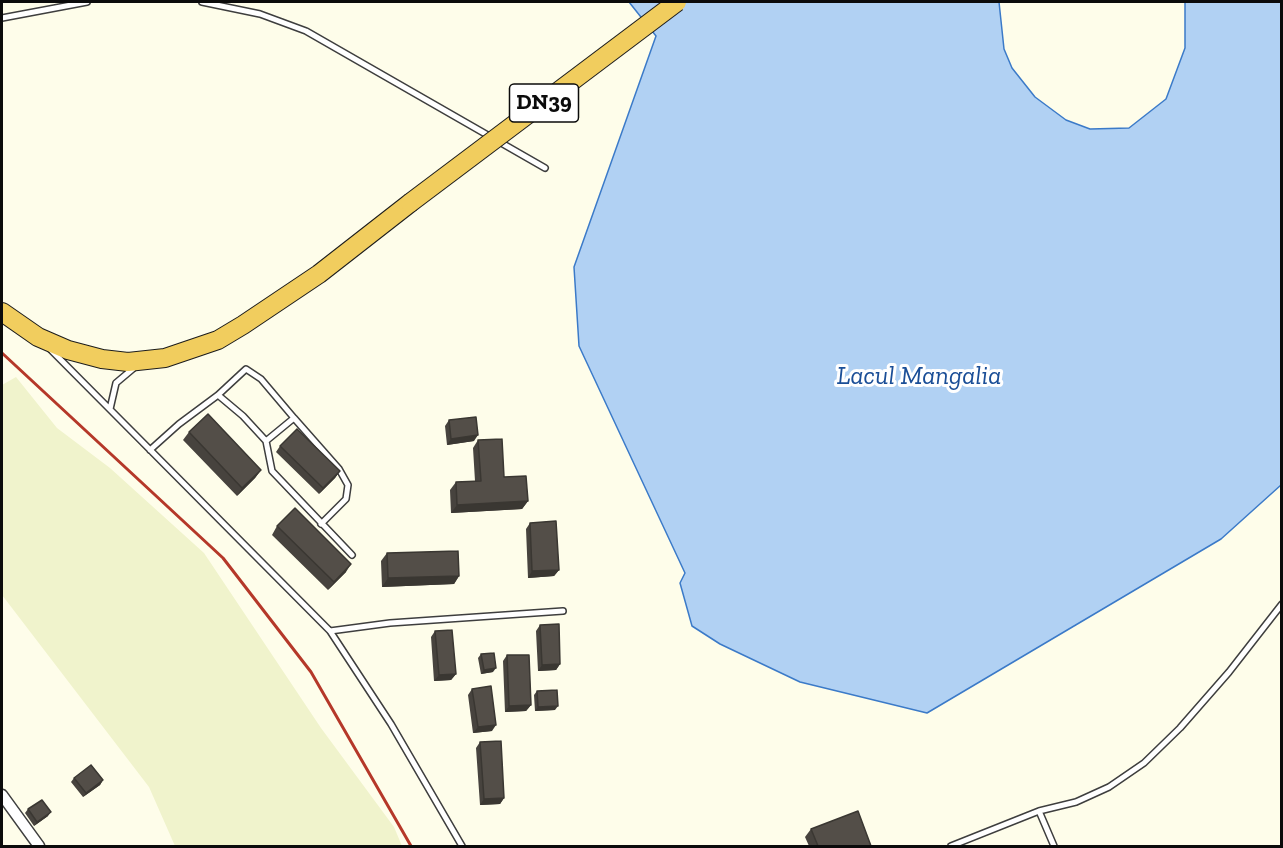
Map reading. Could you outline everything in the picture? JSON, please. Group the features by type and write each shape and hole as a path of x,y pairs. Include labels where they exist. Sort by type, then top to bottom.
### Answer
{"highway":[{"name":"DN39","path":"2,312 38,337 68,350 102,359 142,362 193,350 243,325 319,274 677,2"}],"street":[{"path":"2,795 39,846"}],"lane":[{"path":"2,18 87,2"},
{"path":"202,2 260,14 306,32 545,168"},
{"path":"38,337 330,631 391,724 462,846"},
{"path":"110,409 112,395 120,378 142,362"},
{"path":"150,450 179,424 218,395 246,369 261,379 339,469 348,485 346,499 321,524"},
{"path":"218,395 243,416 266,441 272,471 352,555"},
{"path":"266,441 294,418"},
{"path":"951,846 1040,811 1076,802 1109,787 1144,763 1180,728 1222,680 1281,604"},
{"path":"330,631 390,622 562,611"},
{"path":"1040,811 1054,846"}],"green space":[{"path":"16,377 57,428 110,468 204,553 321,728 394,827 402,846 175,846 149,787 2,595 2,385"}],"water":[{"name":"Lacul Mangalia","path":"629,2 999,2 1004,49 1012,68 1035,97 1066,120 1090,129 1129,128 1166,99 1185,48 1185,2 1281,2 1281,485 1221,539 927,713 800,682 720,644 692,626 680,583 685,573 579,346 574,267 656,36"}],"building":[{"path":"208,414 261,470 242,488 189,432"},
{"path":"476,417 478,435 451,439 449,420"},
{"path":"297,429 340,471 323,488 280,446"},
{"path":"502,439 504,477 526,476 528,501 457,505 456,482 481,481 478,440"},
{"path":"295,508 351,564 334,582 277,526"},
{"path":"556,521 559,570 532,571 530,523"},
{"path":"458,551 459,576 388,578 387,553"},
{"path":"559,624 560,664 542,665 540,625"},
{"path":"452,630 456,674 439,675 435,631"},
{"path":"494,653 496,668 484,670 481,654"},
{"path":"507,655 529,655 531,705 509,706"},
{"path":"491,686 496,725 478,727 472,689"},
{"path":"557,690 558,706 538,707 537,691"},
{"path":"501,741 504,798 484,799 480,742"},
{"path":"91,765 103,780 86,793 74,778"},
{"path":"42,800 51,812 37,822 28,809"},
{"path":"858,811 871,846 818,846 811,829"}],"railway":[{"path":"2,353 223,558 311,672 411,846"}]}
